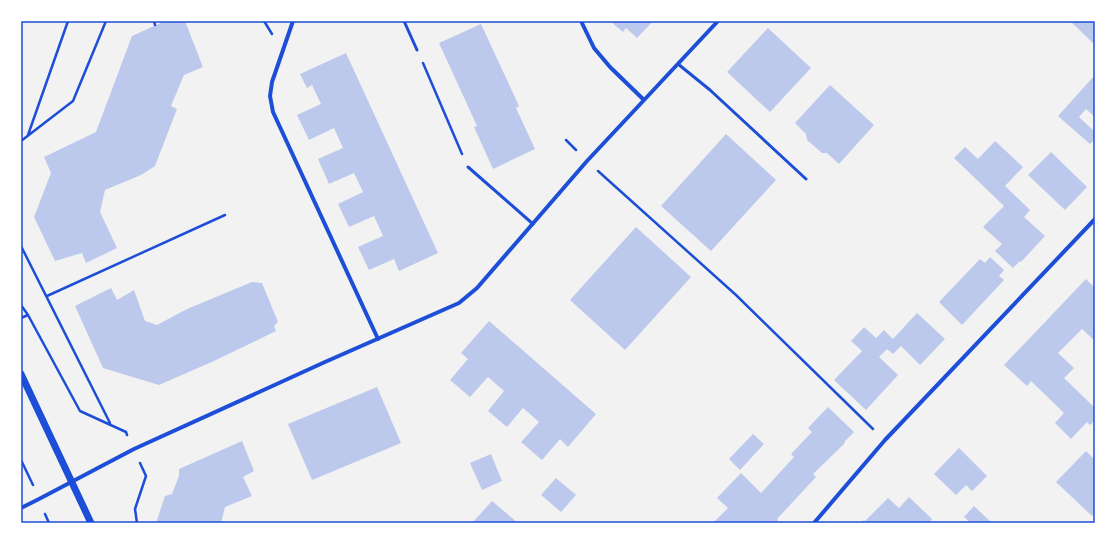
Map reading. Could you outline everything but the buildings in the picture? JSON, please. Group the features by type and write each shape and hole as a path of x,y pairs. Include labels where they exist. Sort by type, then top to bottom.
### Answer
{"street":[{"path":"293,21 272,82 270,96 273,112 378,339"},
{"path":"581,21 594,48 610,67 644,100"},
{"path":"21,508 134,450 325,362 459,303 477,288 587,161 718,21"},
{"path":"814,523 885,440 1095,219"},
{"path":"21,374 91,523"}],"lane":[{"path":"404,21 417,50"},
{"path":"678,64 710,90 806,178"},
{"path":"468,167 533,224"}],"path":[{"path":"28,136 68,21"},
{"path":"21,141 73,101 106,21"},
{"path":"154,21 155,25"},
{"path":"417,50 468,167"},
{"path":"566,140 587,161 736,295 885,440"},
{"path":"47,296 225,215"},
{"path":"21,246 110,424"},
{"path":"21,305 28,315 80,411 126,432 146,476 135,509 137,523"},
{"path":"21,318 28,315"}]}
